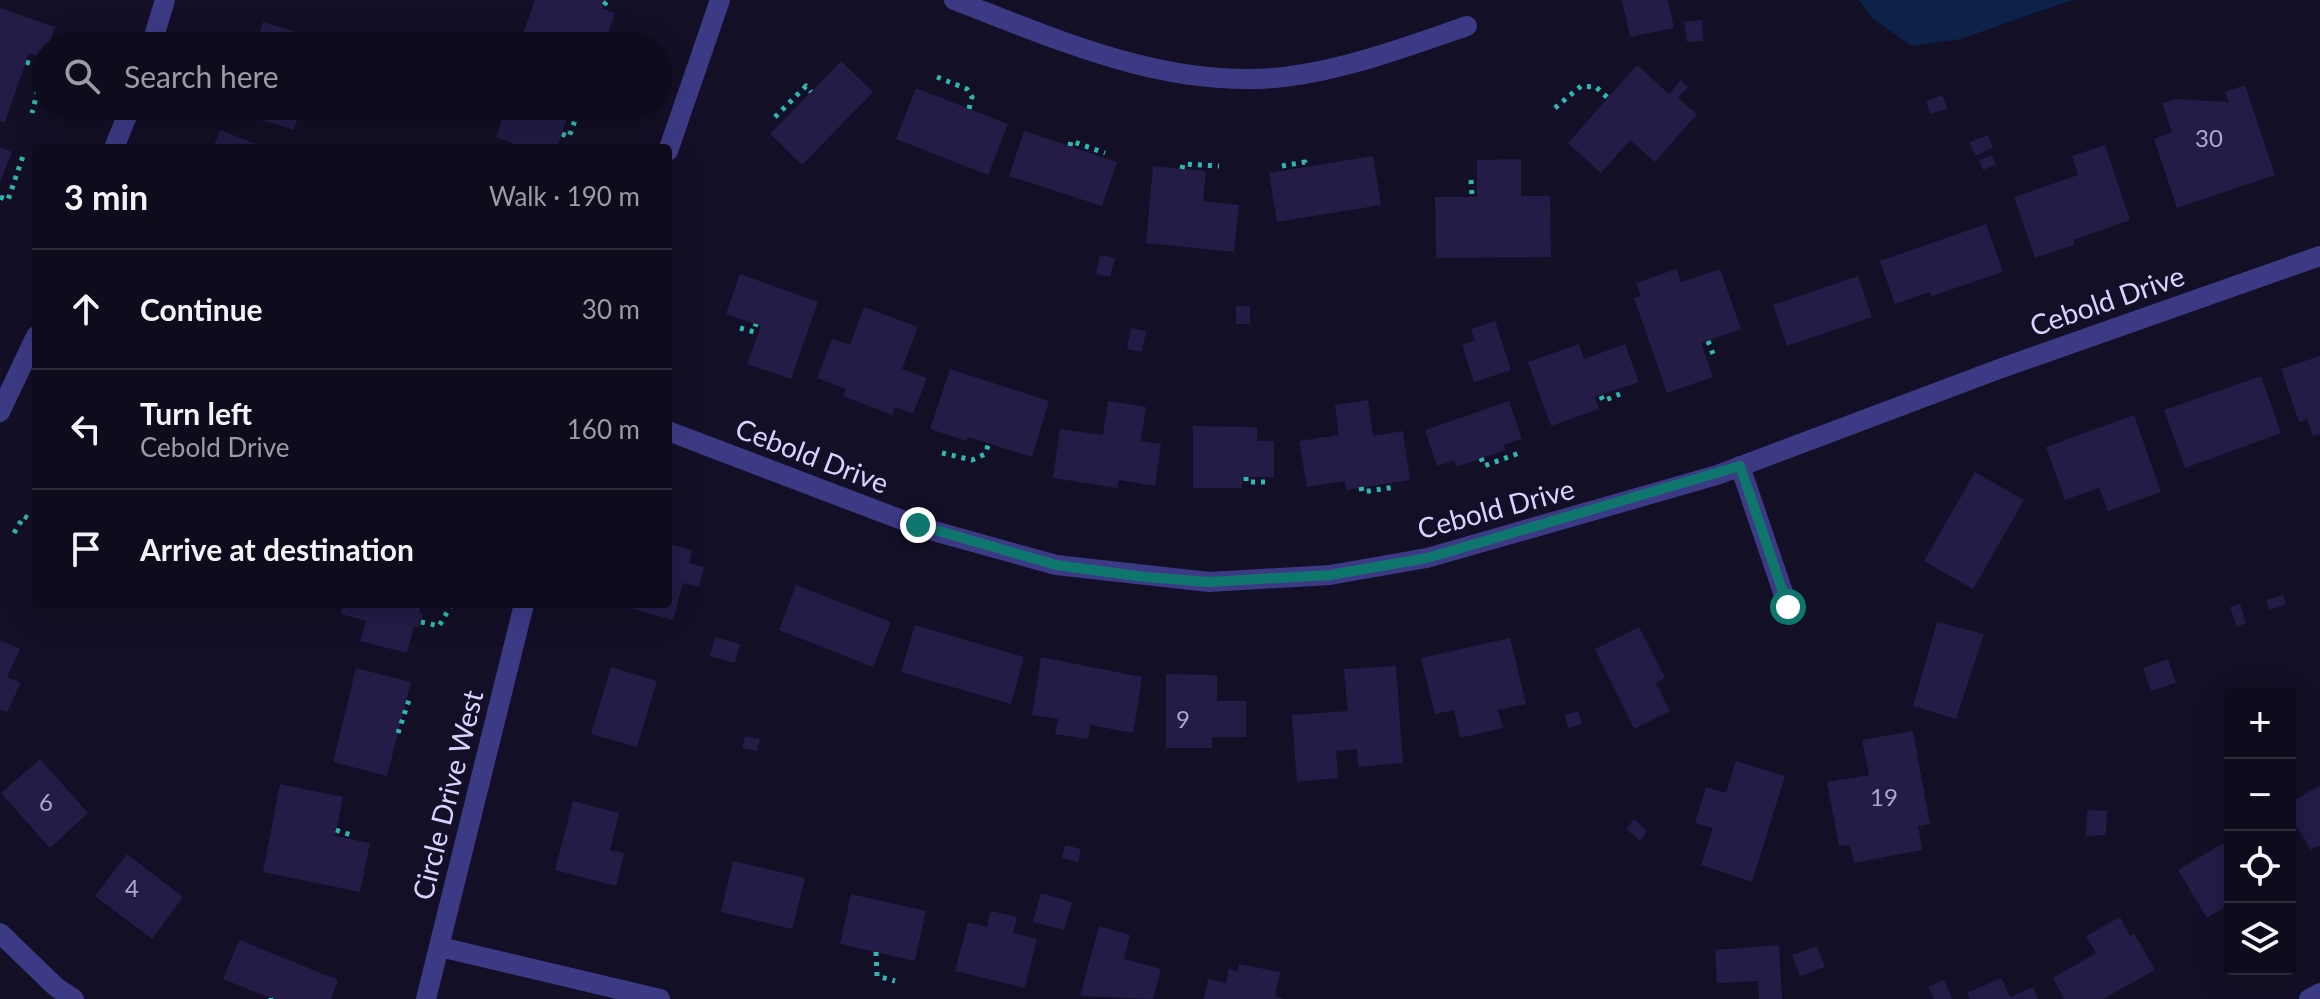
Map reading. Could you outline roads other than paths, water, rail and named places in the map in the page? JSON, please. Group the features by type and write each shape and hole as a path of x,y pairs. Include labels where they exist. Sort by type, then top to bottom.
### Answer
{"street":[{"path":"155,32 165,0"},
{"path":"670,144 720,0"},
{"path":"954,0 1087,51 1171,72 1242,79 1284,77 1363,62 1467,26"},
{"path":"116,144 125,120"},
{"name":"Cebold Drive","path":"672,433 923,528 1056,565 1209,582 1330,575 1427,558 1740,466 1999,369 2320,256"},
{"path":"0,412 32,344"},
{"path":"1740,466 1788,607"},
{"name":"Circle Drive West","path":"426,999 523,608"},
{"path":"0,933 56,987 74,999"},
{"path":"440,947 660,999"},
{"path":"2309,999 2320,993"}],"water":[{"path":"1859,0 2072,0 1961,39 1912,46 1873,19"}]}
